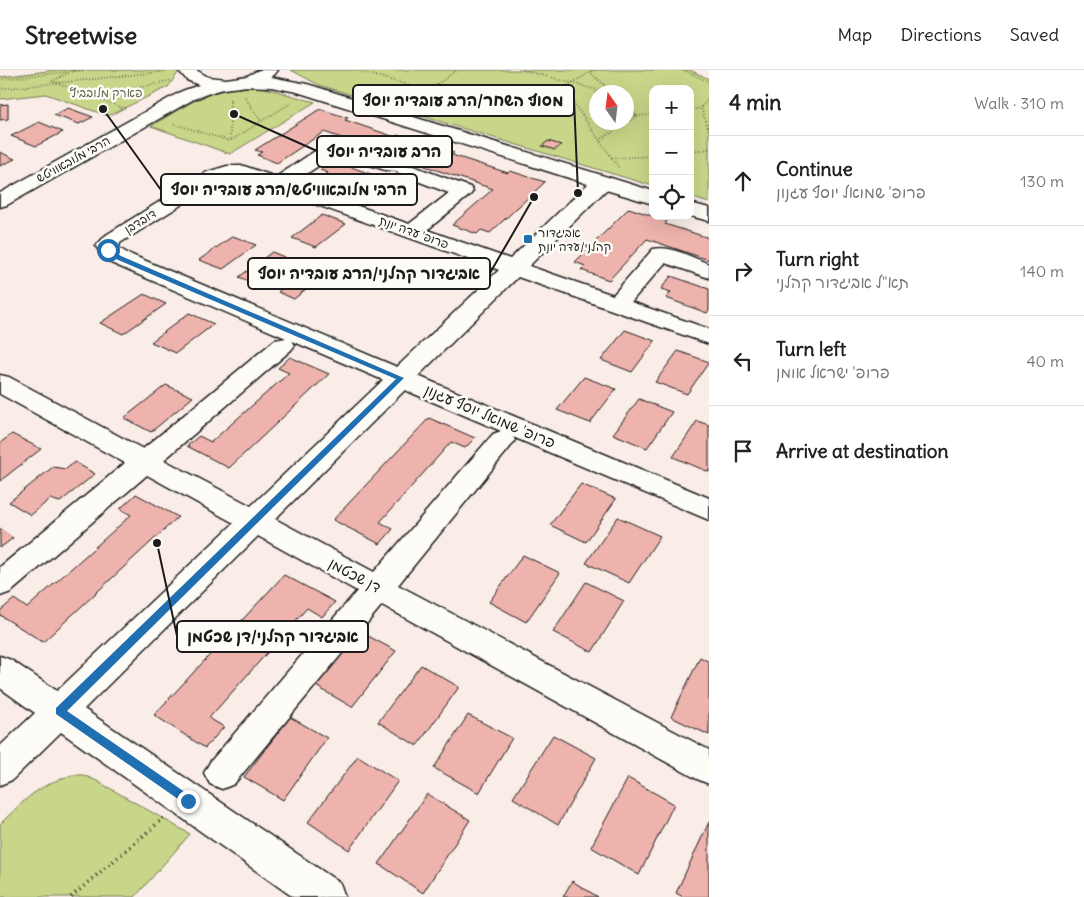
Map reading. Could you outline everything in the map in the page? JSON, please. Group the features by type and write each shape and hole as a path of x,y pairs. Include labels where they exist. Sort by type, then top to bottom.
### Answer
{"street":[{"path":"237,90 270,70"},
{"path":"276,70 306,89"},
{"path":"183,72 201,80 237,90 276,82 306,89 613,176 649,196"},
{"name":"הרבי מלובאוויטש","path":"0,201 141,114 170,91 183,72"},
{"name":"הרבי מלובאוויטש","path":"0,185 141,114 196,92 237,90"},
{"path":"279,183 334,147 463,191 412,231"},
{"name":"פרופ' עדה יונת","path":"231,171 249,173 279,183 709,337"},
{"name":"דובדבן","path":"107,248 110,241 117,236 210,178 231,171"},
{"path":"0,769 514,267 613,176"},
{"path":"694,211 709,215"},
{"name":"פרופ' שמואל יוסף עגנון","path":"107,248 119,258 709,510"},
{"path":"616,304 661,254 709,271"},
{"path":"0,584 283,345"},
{"name":"דן שכטמן","path":"0,383 709,768"},
{"path":"222,773 502,440"},
{"path":"0,670 326,897"}],"path":[{"path":"74,70 52,81 141,114 230,141 262,121 306,89"},
{"path":"0,79 86,70"},
{"path":"356,70 428,91 458,70"},
{"path":"524,70 589,88"},
{"path":"684,70 709,82"},
{"path":"605,85 592,71 563,88 600,140 613,176"},
{"path":"0,89 183,72"},
{"path":"95,97 183,72"},
{"path":"237,90 262,121"},
{"path":"230,141 237,90"},
{"path":"425,106 566,94"},
{"path":"694,110 701,108 709,97"},
{"path":"701,108 709,130"},
{"path":"634,113 637,116"},
{"path":"600,140 637,116 649,115"},
{"path":"694,151 709,149"},
{"path":"613,176 649,158"},
{"path":"613,176 626,177 613,176"},
{"path":"71,897 162,820 188,801"}],"green space":[{"name":"פארק מלובביץ","path":"56,70 177,70 178,73 168,87 108,116 46,94 0,99 0,77"},
{"path":"291,70 690,70 709,79 709,203 694,198 694,85 649,85 649,185 319,85"},
{"path":"258,86 315,102 230,154 151,126 190,103 214,92"},
{"path":"72,775 83,775 97,781 190,834 135,897 0,897 0,824 32,794 49,784"}],"building":[{"path":"8,104 8,119 0,120 0,105"},
{"path":"68,108 93,117 79,124 54,115"},
{"path":"320,109 348,118 345,120 395,137 398,135 413,140 408,144 414,145 397,157 324,132 277,163 257,155 262,152 255,150"},
{"path":"39,122 63,132 36,146 11,136"},
{"path":"548,141 561,145 555,150 542,146"},
{"path":"438,148 454,153 452,155 508,173 510,171 545,182 490,233 481,230 477,234 452,225 493,189 413,162 428,150 434,152"},
{"path":"0,152 15,159 0,166"},
{"path":"334,161 371,174 352,188 322,177 328,173 320,170"},
{"path":"629,208 649,215 649,220 664,220 667,221 665,224 709,238 709,260 647,239 609,280 581,270 585,266 575,262"},
{"path":"322,215 346,224 316,247 292,238"},
{"path":"233,236 256,245 223,269 199,260"},
{"path":"272,252 296,262 263,287 239,277"},
{"path":"303,272 309,275 306,277 319,278 294,299 278,292"},
{"path":"671,276 709,289 709,310 707,313 666,298 671,292 661,289"},
{"path":"144,294 166,304 123,334 100,323"},
{"path":"189,313 214,324 176,353 151,342"},
{"path":"625,330 655,341 632,372 601,360"},
{"path":"678,351 709,362 687,394 655,382"},
{"path":"290,357 329,374 229,468 187,446 199,436 211,442 289,373 278,368"},
{"path":"584,377 616,389 590,423 557,410"},
{"path":"166,385 193,397 151,432 124,418"},
{"path":"639,399 672,412 647,448 613,434"},
{"path":"429,418 475,438 465,448 451,442 380,522 393,529 380,544 333,520"},
{"path":"697,421 709,425 709,472 673,457"},
{"path":"12,434 41,449 0,481 0,443"},
{"path":"75,462 95,474 60,502 50,499 31,515 9,502 53,467 66,469"},
{"path":"581,484 616,499 586,542 550,525"},
{"path":"136,494 178,517 43,642 0,615 0,611 14,599 27,608 131,515 120,509"},
{"path":"618,517 660,536 629,583 586,563"},
{"path":"0,529 13,538 0,548"},
{"path":"523,555 560,573 526,622 489,602"},
{"path":"284,575 335,602 322,617 307,608 209,718 224,727 205,748 154,715"},
{"path":"586,582 624,601 592,652 553,632"},
{"path":"359,631 396,651 352,707 314,685"},
{"path":"700,657 709,662 709,735 671,717"},
{"path":"421,665 459,687 417,746 378,722"},
{"path":"468,715 512,738 479,793 434,768"},
{"path":"290,717 327,738 283,800 244,777"},
{"path":"553,735 596,758 558,825 513,798"},
{"path":"358,756 398,781 349,850 308,822"},
{"path":"628,778 674,804 639,875 591,847"},
{"path":"427,794 470,820 423,893 379,864"},
{"path":"709,822 709,897 683,897 676,893"},
{"path":"572,881 598,897 563,897"}],"place":[{"name":"הרבי מלובאוויטש/הרב עובדיה יוסף","path":"103,109"},
{"name":"הרב עובדיה יוסף","path":"234,114"},
{"name":"מסוף השחר/הרב עובדיה יוסף","path":"578,193"},
{"name":"אביגדור קהלני/הרב עובדיה יוסף","path":"534,197"},
{"name":"אביגדור קהלני/עדה יונת","path":"528,239"},
{"name":"אביגדור קהלני/דן שכטמן","path":"157,543"}],"route":[{"path":"108,250 119,258 401,378 60,711 188,801"}]}
